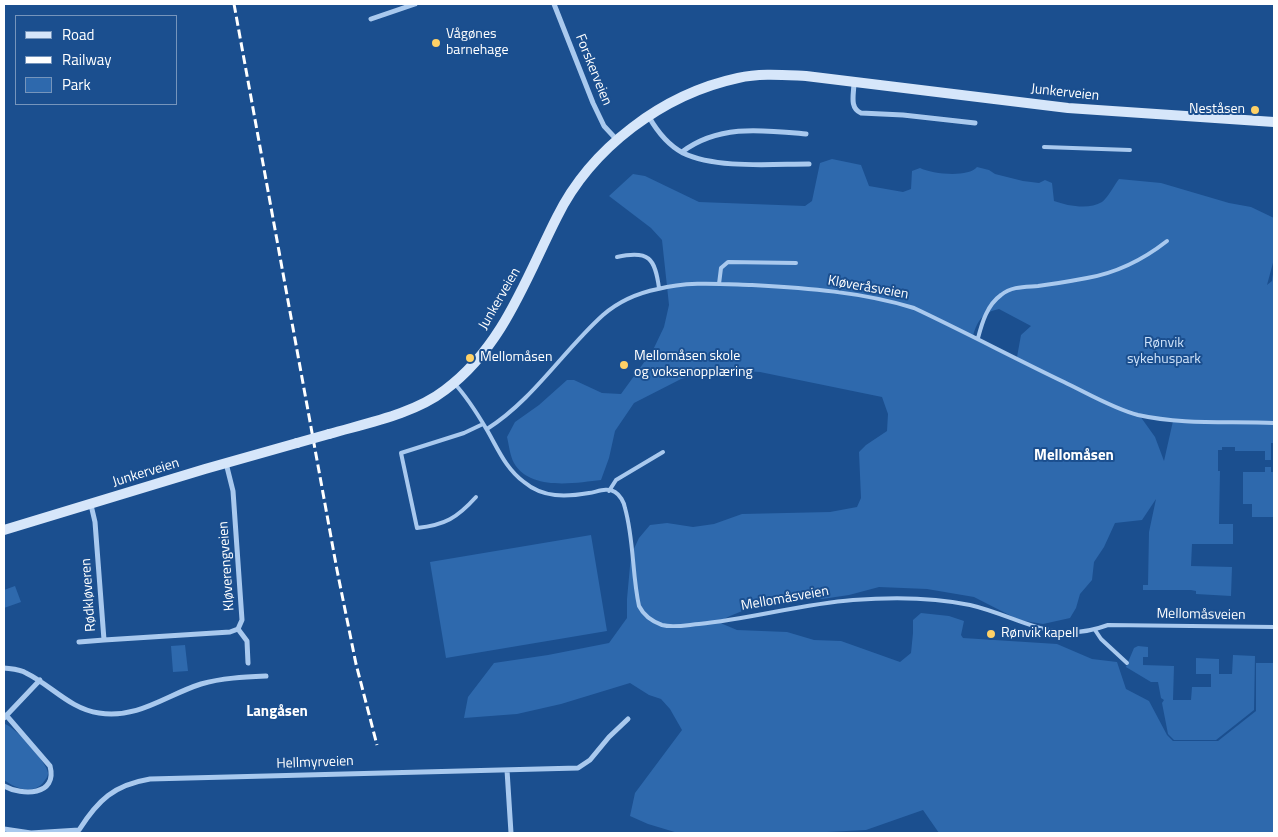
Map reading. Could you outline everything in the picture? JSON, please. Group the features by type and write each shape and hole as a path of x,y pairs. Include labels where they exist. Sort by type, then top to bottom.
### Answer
{"street":[{"path":"371,19 415,4"},
{"name":"Forskerveien","path":"554,4 593,103 604,126 617,140"},
{"name":"Junkerveien","path":"4,530 226,463 399,414 434,397 454,383 481,354 503,326 566,200 580,179 617,140 672,101 693,92 739,78 765,75 806,76 1068,108 1274,122"},
{"path":"854,82 853,105 856,111 861,113 903,115 975,123"},
{"path":"649,117 662,136 682,152 702,160 728,163 808,164"},
{"path":"682,152 696,144 733,131 762,130 806,134"},
{"name":"Kløverengveien","path":"226,463 233,491 242,620 238,629 247,641 248,663"},
{"name":"Rødkløveren","path":"91,505 95,522 104,640 230,632 238,629"},
{"path":"79,642 104,640"},
{"path":"4,668 24,671 82,708 100,713 122,713 142,710 182,691 228,678 266,676"},
{"path":"4,786 20,792 32,793 44,788 49,783 52,775 50,766 5,717 40,680"},
{"name":"Hellmyrveien","path":"4,829 31,833 78,832 90,813 110,793 135,782 150,779 578,768 590,760 609,736 628,719"},
{"path":"507,770 511,833"}],"lane":[{"path":"1044,147 1130,150"},
{"path":"978,338 983,320 989,308 1000,295 1014,288 1107,274 1154,251 1167,241"},
{"path":"617,257 632,254 648,259 656,269 659,288"},
{"path":"719,284 721,268 728,262 796,263"},
{"name":"Kløveråsveien","path":"487,429 503,419 550,373 604,315 617,305 637,295 659,288 691,284 792,288 845,293 892,301 914,308 1085,392 1136,414 1208,423 1274,423"},
{"path":"454,383 465,395 487,429 503,460 513,473 538,492 564,496 604,490 609,491 616,480 663,452"},
{"path":"476,496 464,510 450,521 439,525 417,528 402,453 464,433 484,424"},
{"name":"Mellomåsveien","path":"609,491 615,492 622,499 625,508 639,606 650,620 663,625 676,626 713,622 821,604 888,598 930,600 969,605 1051,632 1095,630 1108,625 1274,627"},
{"path":"1095,630 1127,663"}],"green space":[{"name":"Rønvik sykehuspark","path":"832,159 861,165 869,186 903,192 911,189 912,171 920,168 933,172 958,174 966,173 977,167 1023,181 1039,183 1045,180 1052,183 1054,201 1078,206 1091,206 1102,202 1119,179 1161,183 1229,203 1251,207 1274,218 1274,259 1267,285 1272,281 1274,267 1274,443 1271,443 1271,460 1265,460 1265,451 1235,451 1235,447 1222,447 1222,450 1218,450 1218,471 1220,471 1219,524 1233,524 1233,544 1192,544 1191,566 1232,567 1231,596 1196,594 1196,591 1191,590 1143,590 1143,585 1148,585 1149,532 1156,499 1142,520 1115,523 1104,547 1094,562 1092,580 1080,594 1076,608 1070,618 1043,624 1019,620 974,597 927,589 879,587 849,595 822,599 800,593 774,598 718,622 737,630 787,632 814,640 841,641 900,662 911,653 913,620 921,613 949,616 964,621 961,635 963,638 1057,644 1092,659 1117,662 1126,689 1149,701 1167,735 1173,741 1218,741 1256,711 1256,663 1274,663 1274,833 939,833 923,810 866,830 808,833 678,833 648,824 630,816 635,793 682,730 670,709 661,699 649,695 630,683 561,704 517,714 464,718 468,697 494,663 609,643 627,618 631,555 639,538 650,525 667,523 693,527 714,524 742,514 830,512 857,507 861,498 859,452 887,431 888,414 882,397 760,372 717,369 681,379 634,403 615,431 609,458 601,480 579,483 554,483 531,478 521,472 514,463 507,437 515,422 539,405 567,380 574,380 602,393 621,394 653,350 664,327 669,305 662,240 651,228 609,196 633,174 645,176 699,202 805,206 812,201 820,163","holes":["999,309 1031,326 1021,335 1017,357 973,336 981,318 989,312","1140,416 1173,421 1164,461 1155,437"]},
{"path":"1265,467 1271,467 1271,472 1274,472 1274,517 1252,517 1252,504 1243,504 1243,472 1265,472"},
{"path":"591,535 607,631 446,658 430,562"},
{"path":"15,586 21,602 4,608 4,590"},
{"path":"185,645 188,671 173,672 171,646"},
{"path":"1138,646 1148,647 1148,657 1143,657 1143,665 1174,666 1173,700 1191,700 1192,687 1211,687 1211,674 1196,674 1196,658 1219,659 1219,674 1232,674 1233,655 1255,656 1254,710 1216,740 1174,740 1168,734 1162,703 1164,700 1161,698 1158,682 1151,682 1126,667 1134,648"},
{"path":"5,724 16,731 30,746 46,768 48,776 39,787 24,789 13,786 4,780"}],"railway":[{"path":"234,4 337,570 356,664 377,745"}],"place":[{"name":"Vågønes barnehage","path":"436,43"},
{"name":"Neståsen","path":"1255,110"},
{"name":"Mellomåsen","path":"470,358"},
{"name":"Mellomåsen skole og voksenopplæring","path":"624,365"},
{"name":"Rønvik kapell","path":"991,634"}],"district":[{"name":"Mellomåsen","path":"1074,456"},
{"name":"Langåsen","path":"277,712"}]}
